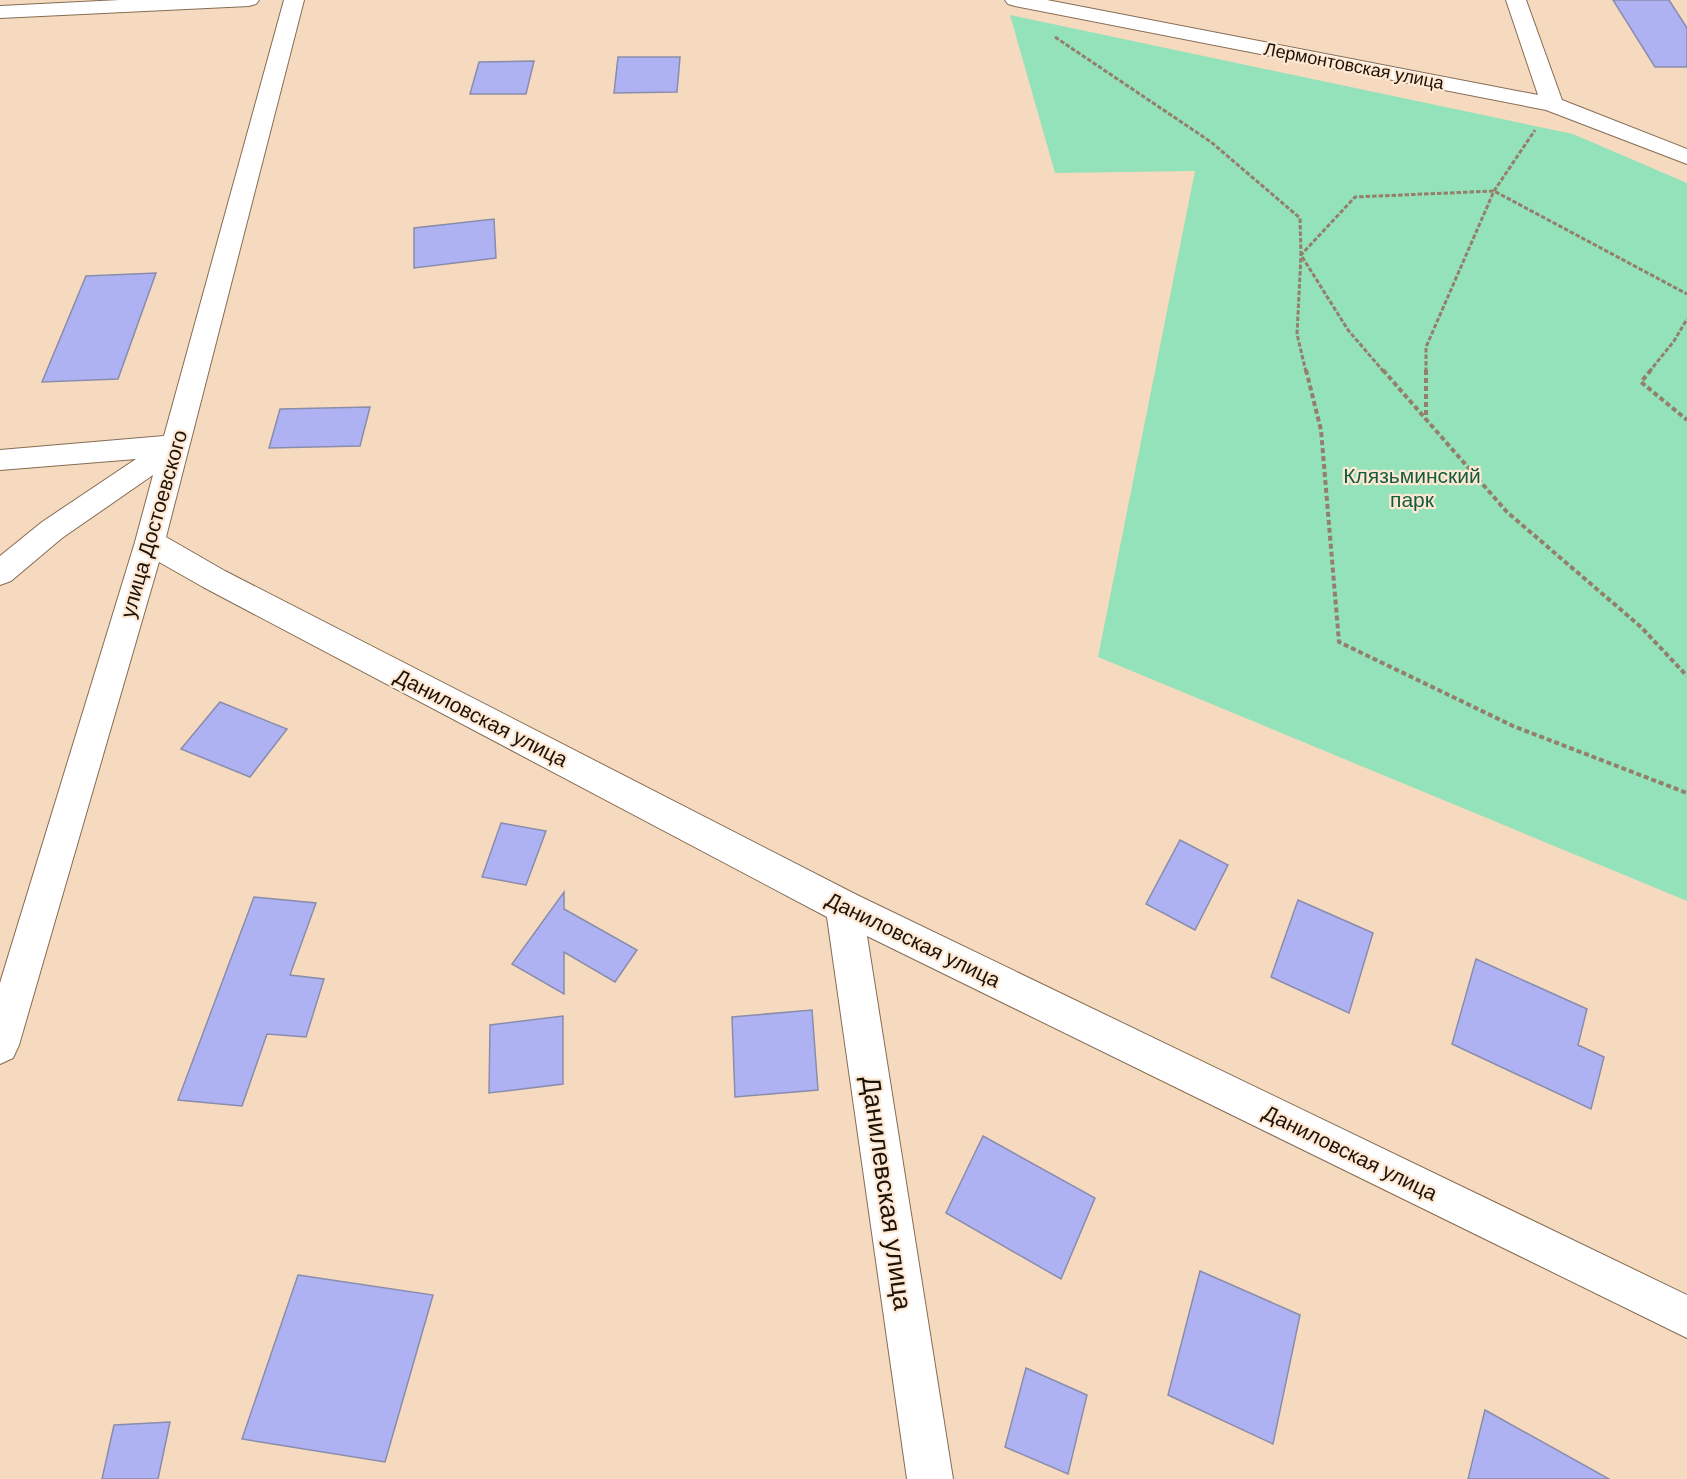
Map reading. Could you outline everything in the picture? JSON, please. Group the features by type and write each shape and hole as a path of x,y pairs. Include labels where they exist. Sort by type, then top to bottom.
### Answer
{"street":[{"path":"0,12 249,0"},
{"name":"улица Достоевского","path":"0,1044 150,542 294,0"},
{"name":"Лермонтовская улица","path":"1015,0 1552,104 1687,157"},
{"path":"1516,0 1552,104"},
{"path":"0,460 177,445"},
{"path":"0,573 52,530 177,445"},
{"name":"Даниловская улица","path":"150,542 214,579 844,907 1687,1317"},
{"name":"Данилевская улица","path":"844,907 930,1479"}],"path":[{"path":"1048,32 1211,142 1300,218 1301,255 1297,334 1321,430 1339,642 1513,726 1687,793"},
{"path":"1426,419 1426,347 1494,191 1552,104"},
{"path":"1301,255 1355,197 1494,191 1687,294"},
{"path":"1301,255 1348,330 1507,512 1641,627 1687,676"},
{"path":"1687,319 1674,341 1641,382 1687,420"}],"green space":[{"name":"Клязьминский парк","path":"1010,15 1573,134 1687,183 1687,901 1098,657 1195,171 1055,173"}],"building":[{"path":"1613,0 1669,0 1687,28 1687,67 1655,67"},
{"path":"618,57 680,57 677,92 614,93"},
{"path":"534,61 526,94 470,94 479,62"},
{"path":"494,219 496,258 414,268 414,228"},
{"path":"156,273 118,379 42,382 86,276"},
{"path":"370,407 360,446 269,448 280,409"},
{"path":"220,702 287,729 250,777 181,749"},
{"path":"501,823 546,831 526,885 482,877"},
{"path":"1180,840 1228,865 1195,930 1146,904"},
{"path":"564,892 564,909 637,950 615,982 564,952 564,994 512,964"},
{"path":"254,897 316,903 290,975 324,979 306,1037 267,1034 242,1106 178,1100"},
{"path":"1298,900 1373,933 1349,1013 1271,977"},
{"path":"1476,959 1587,1009 1578,1045 1604,1057 1591,1109 1452,1044"},
{"path":"812,1010 818,1090 735,1097 732,1017"},
{"path":"563,1016 563,1084 489,1093 490,1025"},
{"path":"983,1136 1095,1198 1061,1279 946,1213"},
{"path":"1200,1271 1300,1315 1273,1444 1168,1395"},
{"path":"298,1275 433,1295 385,1462 242,1439"},
{"path":"1026,1368 1087,1395 1068,1474 1005,1447"},
{"path":"1485,1410 1609,1479 1468,1479"},
{"path":"170,1422 158,1479 102,1479 114,1425"}]}
